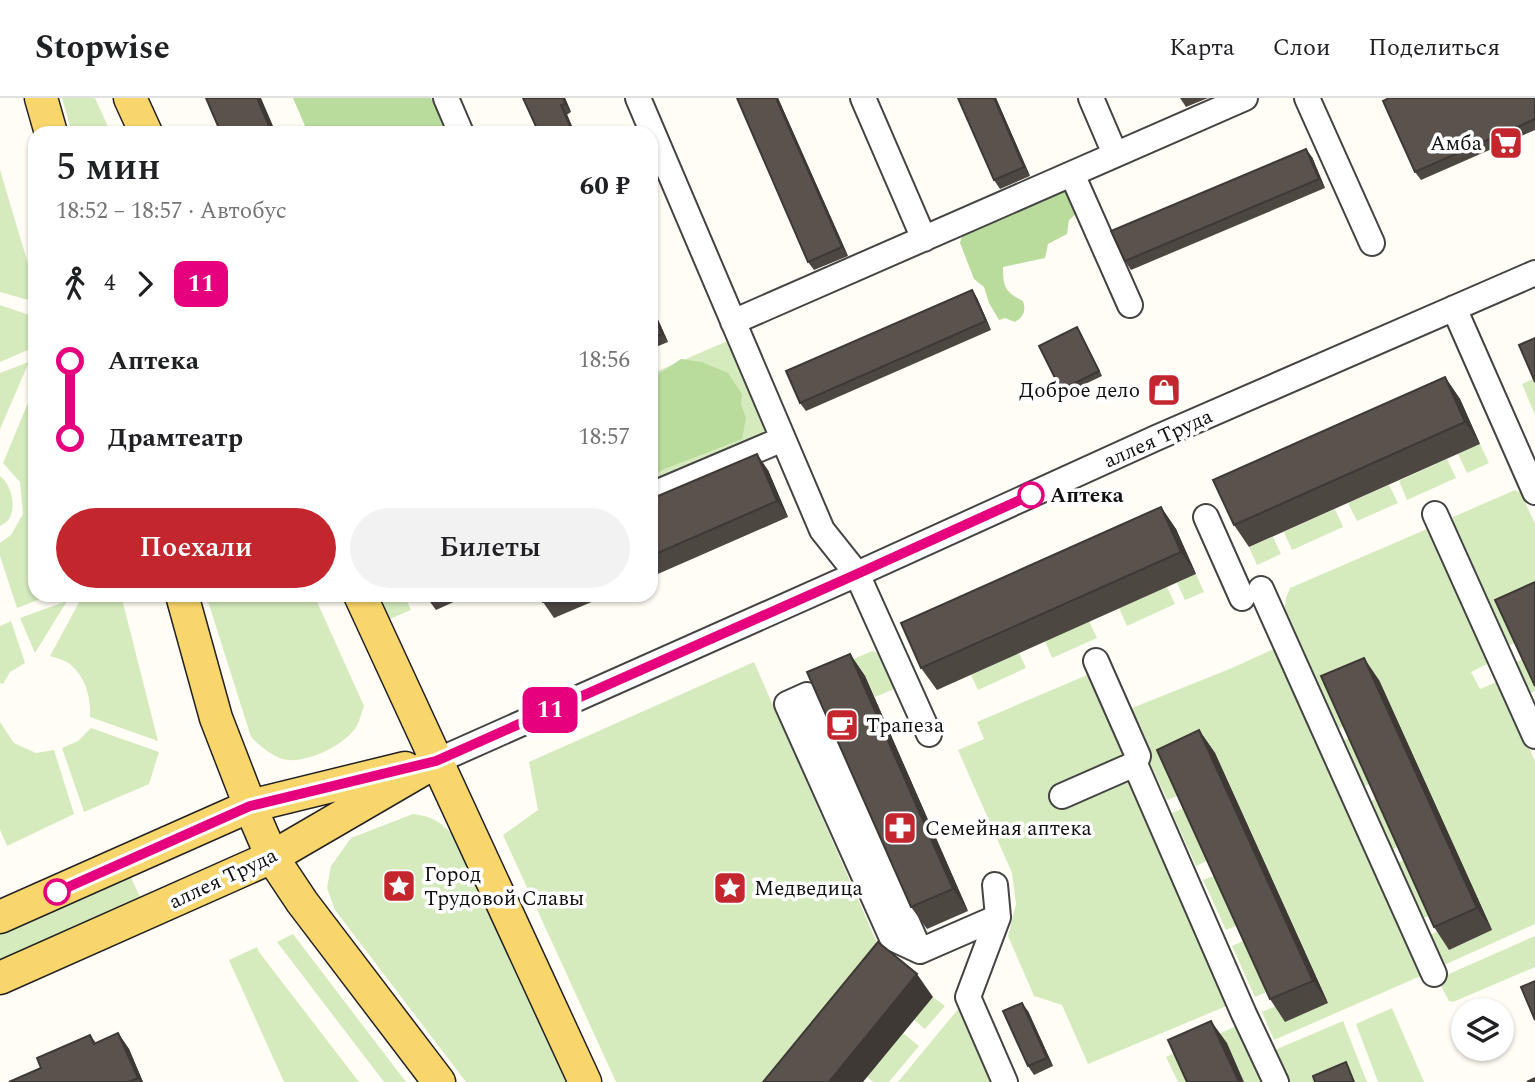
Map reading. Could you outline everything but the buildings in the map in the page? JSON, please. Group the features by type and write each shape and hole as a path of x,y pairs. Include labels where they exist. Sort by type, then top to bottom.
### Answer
{"main road":[{"path":"41,98 49,126"},
{"path":"130,98 143,126"},
{"path":"184,602 216,718 272,857 302,902 439,1082"},
{"path":"362,602 585,1082"},
{"name":"аллея Труда","path":"0,917 250,806 436,761"},
{"name":"аллея Труда","path":"0,978 272,857 436,761"}],"street":[{"path":"446,98 458,126"},
{"path":"638,98 650,126"},
{"path":"863,98 924,239"},
{"path":"1091,98 1115,155"},
{"path":"733,322 1245,98"},
{"path":"1307,98 1372,243"},
{"path":"658,145 822,530 857,574 929,734"},
{"path":"1072,174 1129,305"},
{"name":"аллея Труда","path":"436,761 1535,273"},
{"path":"1454,309 1535,492"},
{"path":"658,492 783,439"},
{"path":"1434,514 1535,736"},
{"path":"1206,517 1252,594 1434,974"},
{"path":"1062,796 1135,764 1139,756 1096,661"},
{"path":"920,951 807,695 787,704 892,938 920,951 998,917"},
{"path":"1135,764 1276,1082"},
{"path":"995,885 998,917 968,998 1005,1082"}],"green space":[{"path":"62,98 95,98 108,126 70,126"},
{"path":"293,98 431,98 444,126 305,126"},
{"path":"0,170 28,264 28,300 0,292"},
{"path":"1067,187 1078,212 1069,220 1067,234 1048,244 1045,258 1003,267 1006,288 1023,301 1024,310 1015,322 1005,318 999,320 984,287 974,279 960,243 963,232 1041,194 1056,195 1060,188"},
{"path":"0,305 28,315 28,350 0,362"},
{"path":"732,339 771,430 658,479 658,371"},
{"path":"681,359 702,362 728,373 742,394 741,404 746,418 742,439 658,473 658,374"},
{"path":"28,362 0,429 0,373"},
{"path":"1535,378 1535,415 1522,384"},
{"path":"28,403 28,602 33,602 17,608 0,556 0,543 11,535 23,514 20,482 3,463"},
{"path":"1480,444 1489,463 1467,473 1458,454"},
{"path":"1447,459 1456,478 1407,500 1399,481"},
{"path":"0,476 12,496 13,508 9,519 0,526"},
{"path":"1389,485 1398,503 1357,521 1348,503"},
{"path":"1515,490 1521,493 1535,524 1535,611 1519,641 1505,647 1452,528 1453,517"},
{"path":"1335,509 1343,527 1292,550 1284,532"},
{"path":"1427,529 1491,662 1471,672 1480,689 1499,681 1535,761 1535,924 1442,966 1428,936 1440,930 1348,724 1335,731 1284,615 1290,588"},
{"path":"1273,537 1281,554 1257,565 1249,547"},
{"path":"1196,574 1204,592 1185,600 1177,583"},
{"path":"1167,587 1175,604 1127,626 1119,608"},
{"path":"64,602 66,602 35,653 20,618"},
{"path":"79,602 123,602 158,741 90,717 90,703 84,682 69,663 50,656"},
{"path":"208,602 317,602 364,706 357,725 351,734 335,746 296,760 278,757 251,737"},
{"path":"370,602 407,602 411,610 380,623"},
{"path":"11,621 25,663 10,672 3,684 0,683 0,626"},
{"path":"1089,621 1097,638 1052,658 1045,641"},
{"path":"1276,648 1423,975 1274,1040 1262,1012 1278,1005 1286,1021 1328,1002 1215,753 1182,794 1167,800 1148,758 1150,748 1132,708"},
{"path":"872,651 878,653 894,689 875,697 865,676 816,675"},
{"path":"1019,653 1026,668 978,690 971,675"},
{"path":"1527,657 1535,675 1535,691 1526,695 1512,664"},
{"path":"754,662 889,970 797,1082 616,1082 503,835 538,810 529,762"},
{"path":"1094,672 1229,1005 1088,1064 1062,1005 1034,996 1008,936 1016,904 1012,873 958,750 984,739 977,722"},
{"path":"0,722 14,743 36,753 54,750 74,814 7,846 0,830"},
{"path":"91,728 159,752 149,784 84,812 62,748 78,741"},
{"path":"1353,736 1374,782 1360,788 1340,742"},
{"path":"1380,797 1402,845 1388,851 1366,803"},
{"path":"1188,806 1211,859 1196,866 1172,813"},
{"path":"413,814 434,819 451,833 510,938 577,1082 466,1082 335,910 327,888 331,866 351,838"},
{"path":"1408,858 1433,914 1420,920 1394,864"},
{"path":"128,871 140,897 0,960 0,929"},
{"path":"1218,874 1241,924 1226,930 1203,880"},
{"path":"293,934 406,1082 384,1082 277,942"},
{"path":"1535,936 1535,967 1462,998 1451,998 1451,1002 1439,982 1442,977"},
{"path":"1248,939 1271,990 1255,997 1232,946"},
{"path":"257,947 359,1082 284,1082 229,960"},
{"path":"933,997 945,1006 925,1029 914,1020"},
{"path":"968,997 1005,1082 898,1082"},
{"path":"1392,1008 1424,1082 1378,1082 1356,1024"},
{"path":"1343,1021 1367,1082 1355,1082 1348,1067 1313,1082 1282,1082 1270,1052"},
{"path":"1241,1024 1265,1082 1244,1082 1227,1044 1192,1082 1178,1082 1166,1057"},
{"path":"903,1033 919,1046 889,1082 873,1082 867,1077"}],"bus line":[{"name":"11","path":"57,892 250,806 436,761 1031,495"}],"place":[{"name":"Амба","path":"1506,143"},
{"name":"Доброе дело","path":"1164,390"},
{"name":"Аптека","path":"1031,495"},
{"name":"Трапеза","path":"842,725"},
{"name":"Семейная аптека","path":"900,828"},
{"name":"Город Трудовой Славы","path":"399,886"},
{"name":"Медведица","path":"730,888"}]}
